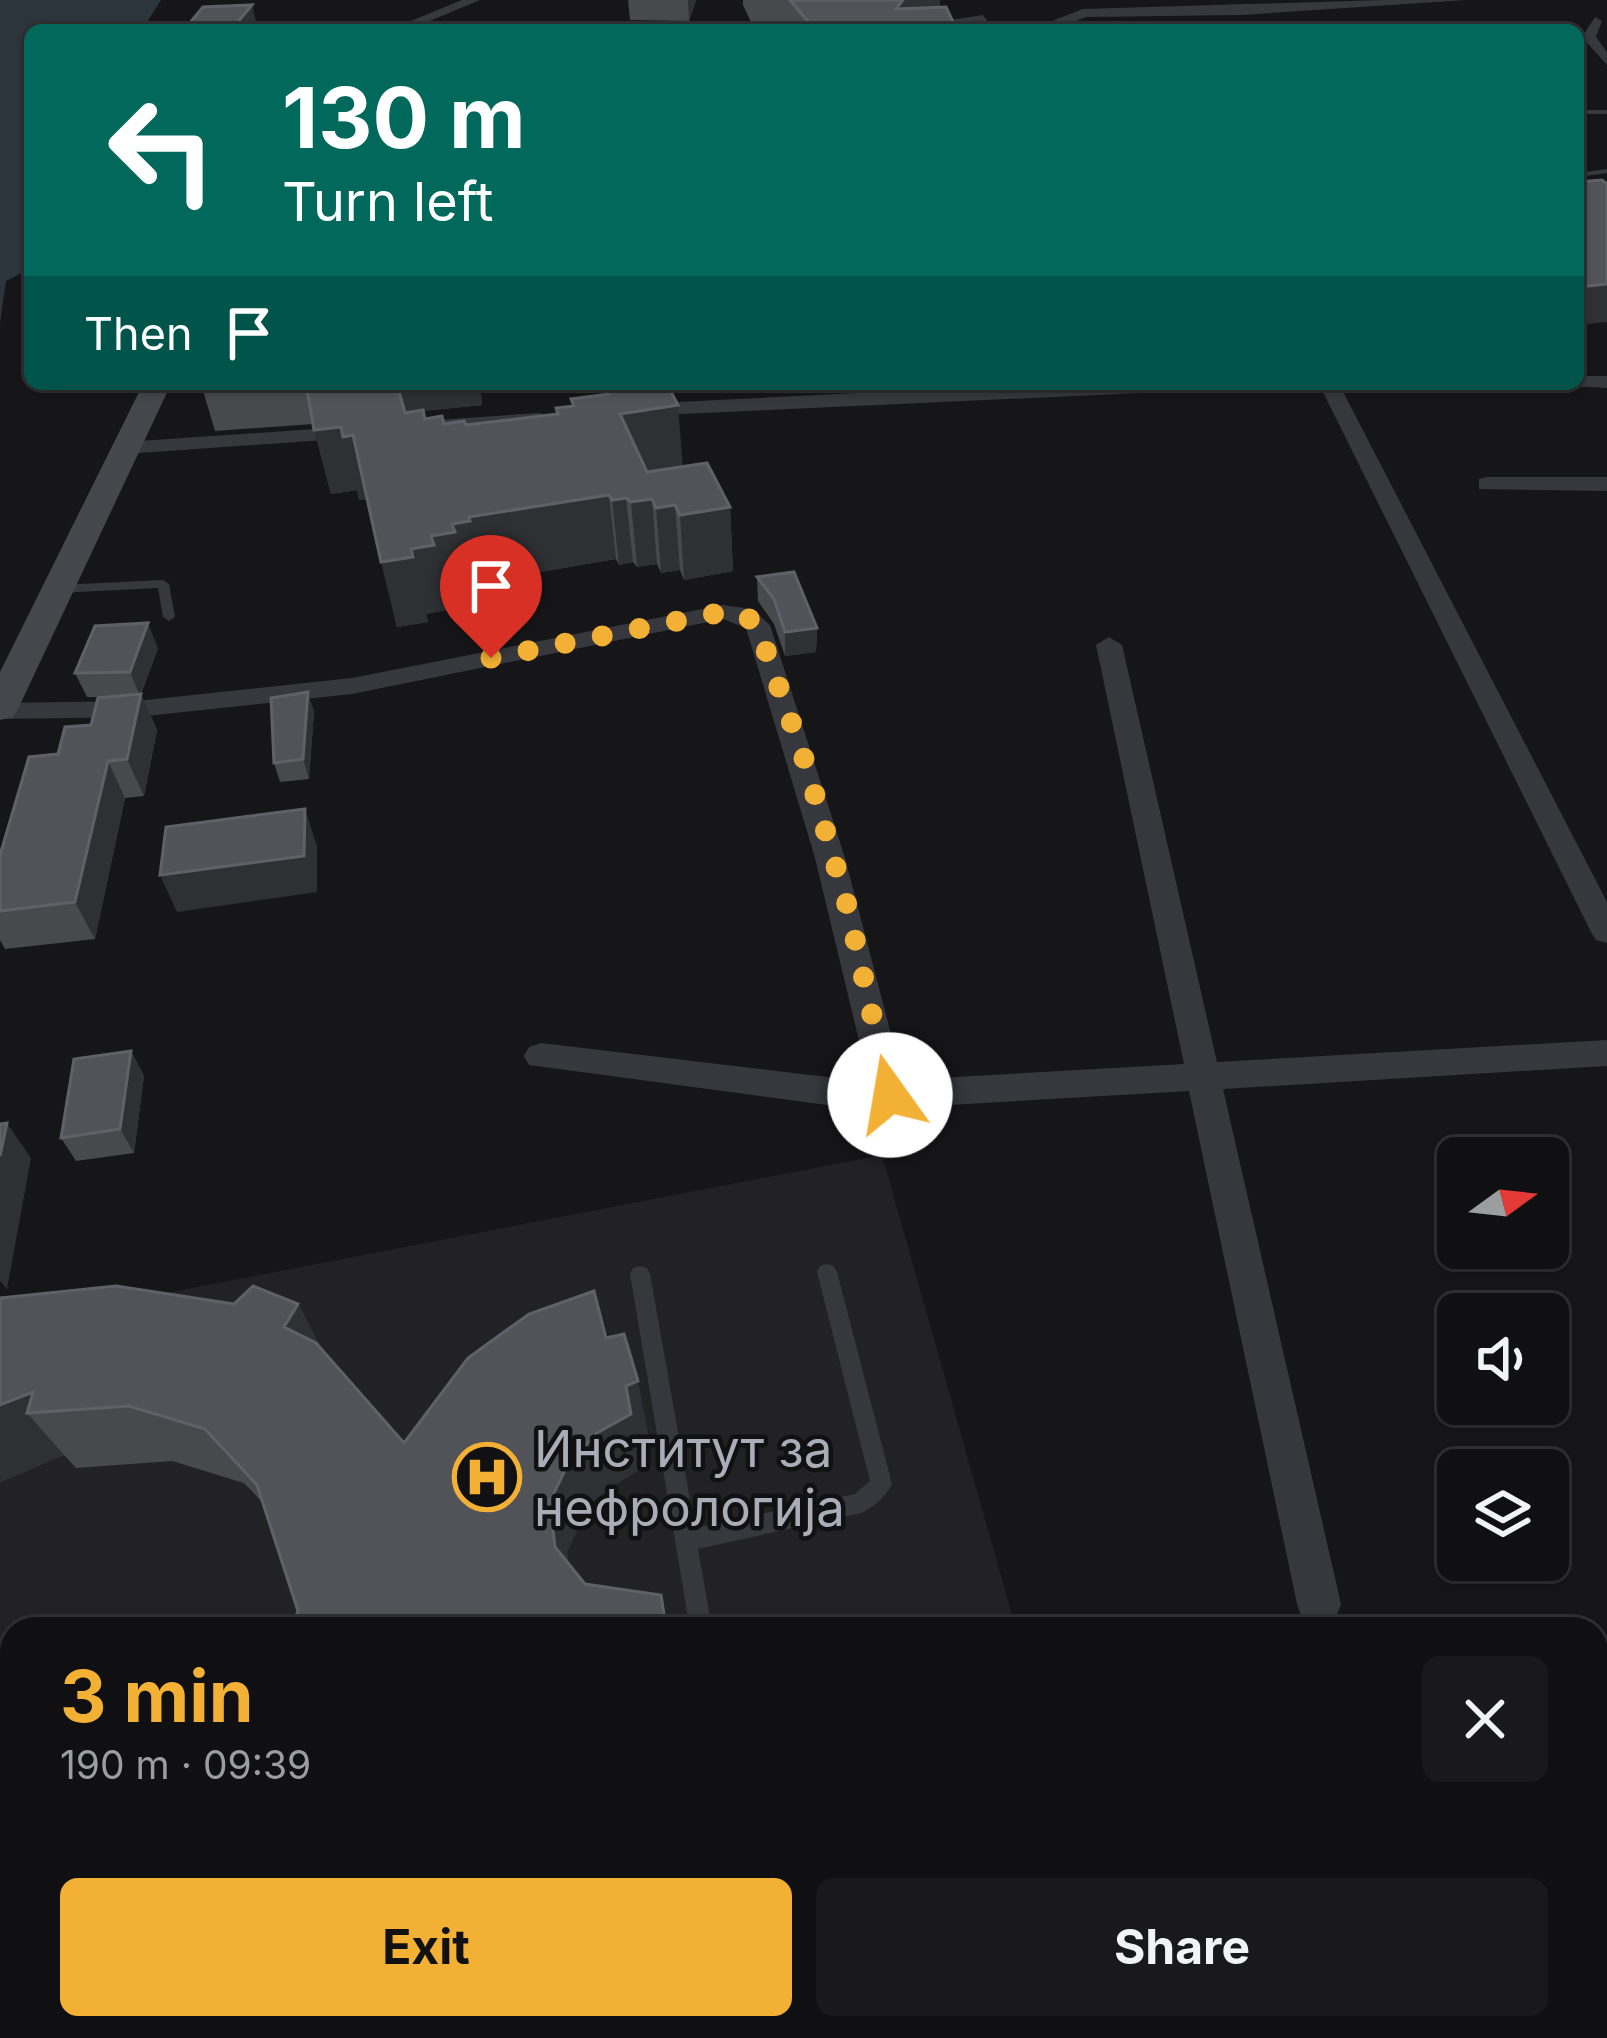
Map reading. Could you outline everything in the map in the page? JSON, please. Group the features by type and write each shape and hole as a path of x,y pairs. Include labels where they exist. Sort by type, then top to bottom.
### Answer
{"main road":[{"path":"0,710 154,390"}],"street":[{"path":"414,24 474,0"},
{"path":"1066,0 1074,16"},
{"path":"1062,24 1074,16 1460,0"},
{"path":"1590,26 1604,55"},
{"path":"625,412 837,390"},
{"path":"1332,390 1607,932"},
{"path":"125,448 561,417"},
{"path":"1487,484 1607,484"},
{"path":"0,710 137,709 352,686 723,612 743,614 757,625 806,764 848,908 890,1095"},
{"path":"1109,645 1318,1604"},
{"path":"541,1056 864,1096 1607,1053"}],"lane":[{"path":"58,590 164,584 169,617"},
{"path":"686,1540 861,1503 881,1484 827,1272"},
{"path":"640,1274 698,1617"}],"shaded area":[{"path":"0,0 161,0 146,24 24,24 24,272 6,281 0,323"},
{"name":"Институт за нефрологија","path":"882,1155 1013,1617 0,1617 0,1325"}],"building":[{"path":"790,0 903,0 896,9 946,7 954,24 810,24"},
{"path":"252,5 236,24 189,24 203,7"},
{"path":"1584,182 1607,184 1607,284 1584,286"},
{"path":"307,390 399,390 405,413 423,410 425,419 442,416 444,424 464,421 466,425 558,414 556,408 574,406 571,399 609,394 607,390 670,390 678,405 620,414 647,472 707,463 730,507 680,515 675,505 656,508 652,499 631,502 612,500 609,495 469,517 470,521 452,524 455,532 431,536 434,545 411,549 413,557 381,562 353,435 343,437 341,427 314,430"},
{"path":"794,572 817,628 785,632 774,599 757,577"},
{"path":"148,623 130,672 75,673 95,626"},
{"path":"308,692 303,759 274,763 271,698"},
{"path":"141,694 127,759 108,761 75,902 0,911 0,855 29,757 58,754 65,727 91,725 98,698"},
{"path":"305,809 304,856 160,875 166,827"},
{"path":"131,1051 120,1129 61,1138 74,1059"},
{"path":"7,1123 0,1156 0,1124"},
{"path":"116,1286 234,1304 253,1286 298,1304 284,1327 316,1343 404,1443 468,1358 529,1314 594,1291 606,1338 624,1334 638,1381 626,1386 631,1414 597,1433 567,1466 550,1501 555,1547 585,1584 661,1595 664,1617 296,1617 298,1611 257,1485 205,1429 129,1406 27,1413 33,1392 0,1405 0,1298"}],"place":[{"name":"Институт за нефрологија","path":"487,1477"}],"route":[{"path":"491,658 723,612 743,614 757,625 806,764 848,908 890,1095"}]}
